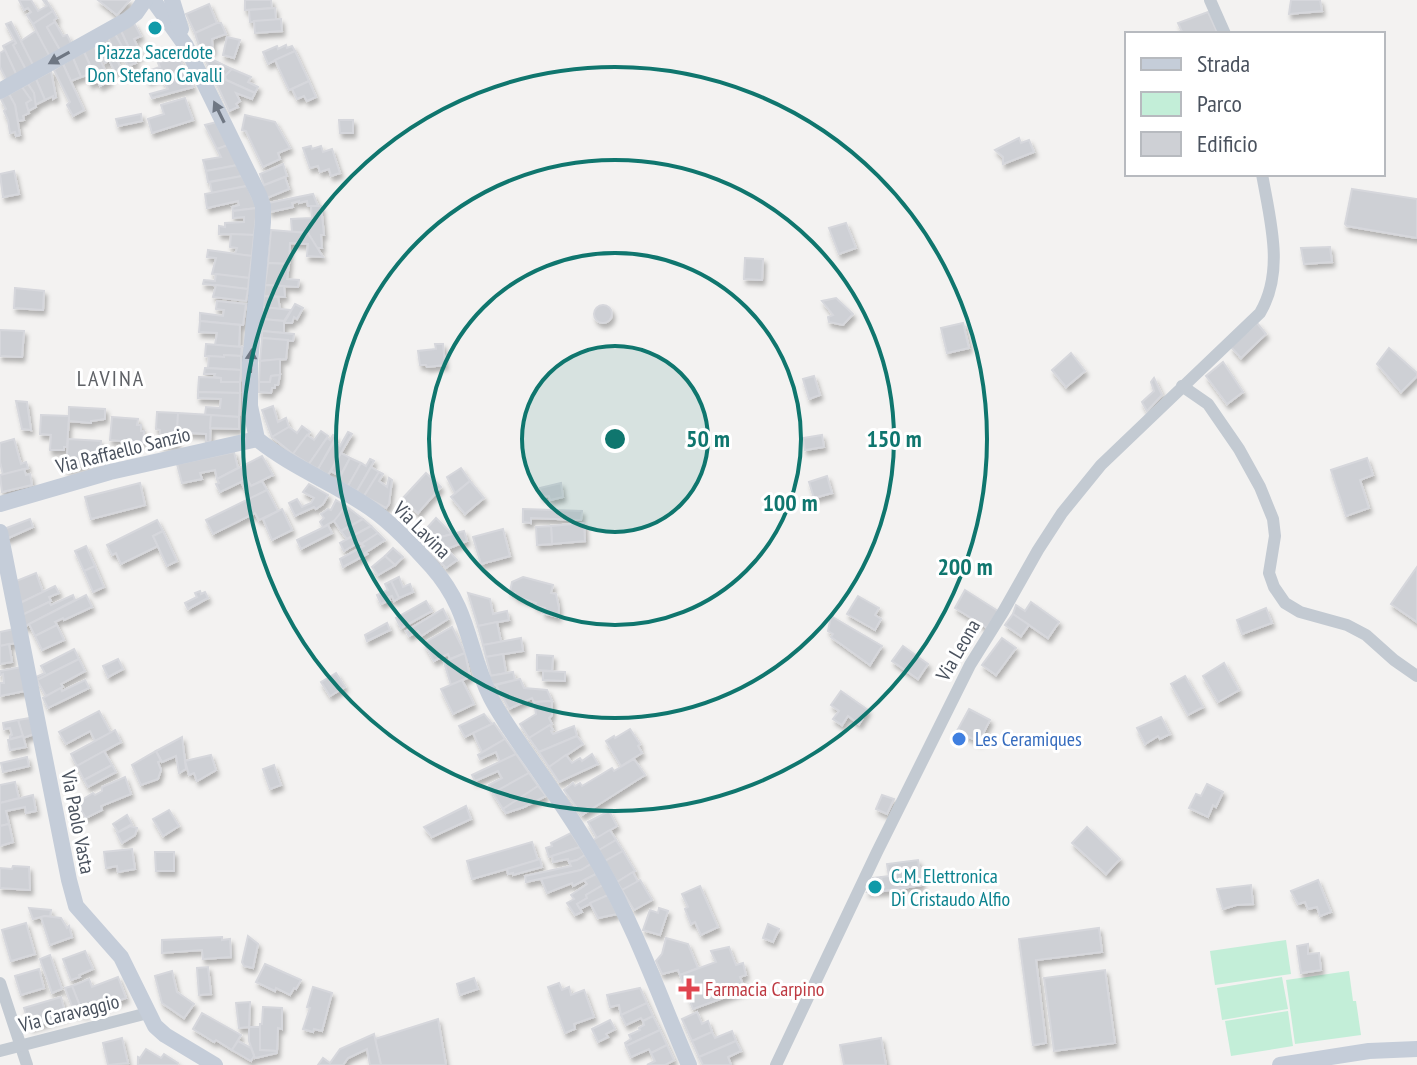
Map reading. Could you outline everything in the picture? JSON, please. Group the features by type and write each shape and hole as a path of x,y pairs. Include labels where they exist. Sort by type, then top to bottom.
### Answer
{"street":[{"path":"0,91 127,20 145,0"},
{"path":"153,0 186,46"},
{"path":"172,0 186,46 263,206 250,363 250,406 257,439"},
{"path":"1210,0 1224,32"},
{"name":"Via Leona","path":"776,1065 970,665 1038,550 1062,513 1101,465 1260,313 1266,303 1275,258 1262,176"},
{"path":"1182,386 1208,404 1260,487 1273,519 1275,536 1269,573 1285,603 1300,612 1347,625 1366,635 1417,676"},
{"name":"Via Raffaello Sanzio","path":"0,504 110,472 257,439"},
{"name":"Via Lavina","path":"257,439 299,468 369,507 391,525 450,589 463,615 482,678 492,699 572,818 621,904 689,1065"},
{"name":"Via Paolo Vasta","path":"0,532 76,906 121,957 155,1026 215,1065"},
{"path":"0,983 27,1065"},
{"name":"Via Caravaggio","path":"0,1051 148,1013"},
{"path":"1280,1065 1369,1051 1417,1049"}],"green space":[{"path":"1286,940 1291,974 1215,985 1210,951"},
{"path":"1349,971 1361,1035 1295,1044 1286,980"},
{"path":"1282,977 1288,1009 1222,1020 1217,988"},
{"path":"1288,1011 1293,1046 1231,1056 1225,1021"}],"building":[{"path":"19,0 31,0 38,11 47,6 43,0 46,0 53,11 33,24 27,15 31,12 28,8 24,10"},
{"path":"98,0 130,0 117,15"},
{"path":"245,0 271,0 272,8 245,10"},
{"path":"1291,0 1320,0 1322,11 1289,14"},
{"path":"209,4 217,23 195,33 186,14"},
{"path":"275,8 276,20 250,22 249,10"},
{"path":"53,11 57,18 47,27 60,50 49,57 33,24"},
{"path":"1208,12 1217,32 1182,32 1178,23"},
{"path":"281,19 282,31 255,33 254,21"},
{"path":"11,22 34,66 26,70 6,24"},
{"path":"55,22 71,43 60,50 47,27"},
{"path":"134,23 141,36 134,39 141,55 134,58 121,31"},
{"path":"221,23 226,34 212,39 213,51 200,49 195,33"},
{"path":"36,31 49,55 33,65 21,41"},
{"path":"121,31 136,63 128,66 121,53 125,52 115,34"},
{"path":"115,34 125,52 117,56 108,38"},
{"path":"227,37 240,40 234,58 223,55"},
{"path":"108,38 121,69 115,72 109,60 105,63 96,44"},
{"path":"14,40 16,43 13,45 26,70 17,76 3,46"},
{"path":"286,45 287,48 292,46 295,51 268,64 263,52"},
{"path":"94,46 110,81 100,86 84,52"},
{"path":"5,50 17,76 7,81 0,67 0,53"},
{"path":"295,51 309,81 289,90 275,60"},
{"path":"84,52 97,81 90,84 87,75 81,77 73,58"},
{"path":"178,55 186,72 163,80 161,76 148,81 145,72 160,67 158,63"},
{"path":"203,55 232,69 225,76 214,78"},
{"path":"73,58 81,77 71,81 63,64"},
{"path":"63,64 84,110 73,116 67,105 70,102 54,70"},
{"path":"232,69 251,77 248,82 258,87 255,93 226,80 225,76"},
{"path":"51,71 56,97 45,100 36,79"},
{"path":"186,72 193,87 152,98 150,94 168,89 163,80"},
{"path":"224,74 226,80 255,93 252,99 236,93 240,101 236,104 238,107 229,111 214,78"},
{"path":"36,79 45,100 35,105 34,93 28,84"},
{"path":"309,81 316,97 307,101 304,96 297,99 292,89"},
{"path":"28,84 34,93 36,107 28,111 26,103 31,100 22,87"},
{"path":"22,87 31,100 26,103 29,113 23,116 24,120 18,121 9,94"},
{"path":"9,94 15,105 20,135 16,136 15,132 10,133 1,99"},
{"path":"185,98 193,120 152,133 148,119 164,114 161,105"},
{"path":"141,114 142,121 118,126 116,119"},
{"path":"245,115 275,122 290,148 278,153 280,159 263,167 246,131 242,130"},
{"path":"339,120 353,120 353,133 340,133"},
{"path":"217,122 228,145 217,149 205,125"},
{"path":"1019,138 1021,143 1029,140 1034,152 1003,164 1003,157 995,150"},
{"path":"228,145 238,165 206,171 203,160 221,157 217,149"},
{"path":"311,146 312,149 321,146 323,152 332,149 340,173 331,176 329,169 320,172 318,166 310,168 303,148"},
{"path":"283,164 287,176 264,185 260,174"},
{"path":"238,165 242,176 208,182 206,171"},
{"path":"14,171 19,194 3,197 0,174"},
{"path":"242,176 247,186 212,193 210,182"},
{"path":"285,177 289,189 267,198 262,186"},
{"path":"247,186 257,208 233,211 232,207 239,205 238,201 207,208 205,194"},
{"path":"1352,189 1417,199 1417,238 1347,226"},
{"path":"313,194 318,206 308,206 307,201 299,201 292,203 293,207 270,212 268,203"},
{"path":"311,206 321,206 322,248 317,248 308,233 292,232 291,219 312,218"},
{"path":"257,208 254,235 219,234 219,226 225,227 225,223 244,222 244,217 233,218 233,211"},
{"path":"846,223 856,248 839,254 829,228"},
{"path":"271,230 308,233 323,257 307,256 308,244 290,243 289,264 268,263"},
{"path":"231,234 254,235 252,256 235,254 237,248 230,247"},
{"path":"1330,247 1332,262 1304,264 1301,248"},
{"path":"208,250 252,256 249,278 212,274 216,258 207,257"},
{"path":"745,258 763,259 762,280 744,279"},
{"path":"268,263 289,264 287,279 299,280 298,287 265,285"},
{"path":"216,274 249,278 248,289 203,284 204,280 215,281"},
{"path":"216,285 248,289 246,301 213,297"},
{"path":"265,285 284,286 285,297 264,296"},
{"path":"15,288 44,291 43,310 14,308"},
{"path":"264,296 278,297 280,309 263,307"},
{"path":"836,298 853,314 843,325 829,322 828,317 833,315 822,301"},
{"path":"217,301 246,304 243,325 200,321 200,313 223,316 224,310 216,309"},
{"path":"295,304 303,308 297,319 294,317 292,323 284,323"},
{"path":"599,305 607,305 612,314 610,321 599,323 594,318 594,310"},
{"path":"263,307 291,310 284,321 262,319"},
{"path":"262,319 284,321 284,333 262,331"},
{"path":"200,321 240,325 239,347 215,345 217,333 199,332"},
{"path":"963,323 969,348 947,353 941,328"},
{"path":"1257,323 1266,334 1241,358 1231,347"},
{"path":"0,330 24,331 22,357 0,356"},
{"path":"262,331 294,334 293,341 262,338"},
{"path":"262,338 288,340 286,359 260,361"},
{"path":"206,344 242,347 241,356 205,356"},
{"path":"435,344 443,344 445,365 420,365 418,351 436,349"},
{"path":"1389,348 1417,373 1401,392 1377,364"},
{"path":"1071,353 1085,371 1066,387 1052,370"},
{"path":"209,356 241,356 241,370 208,368"},
{"path":"280,359 280,375 271,376 270,382 259,382 260,361"},
{"path":"1223,362 1243,392 1227,404 1206,376"},
{"path":"205,368 241,370 240,382 221,382 221,378 214,377 215,374 204,374"},
{"path":"280,375 278,385 272,388 271,393 259,392 259,382 270,382 271,376"},
{"path":"814,376 820,395 809,399 803,379"},
{"path":"199,377 240,382 240,393 198,392"},
{"path":"1154,378 1162,395 1147,411 1142,402 1154,391 1151,382"},
{"path":"198,392 240,393 239,417 205,415 206,407 220,408 221,399 198,398"},
{"path":"16,401 27,402 31,430 22,429"},
{"path":"273,406 278,422 286,418 289,427 272,437 262,410"},
{"path":"69,407 105,409 105,419 91,423 69,421"},
{"path":"157,412 178,413 177,445 160,445 160,430 156,429"},
{"path":"178,413 211,415 210,442 206,442 206,434 177,432"},
{"path":"41,415 69,416 67,447 64,450 50,450 51,435 40,434"},
{"path":"211,415 239,417 239,429 210,428"},
{"path":"112,417 138,419 137,425 141,425 141,431 144,431 143,443 110,440"},
{"path":"302,426 310,432 293,454 272,437 289,427 297,433"},
{"path":"321,431 328,436 309,464 293,454 307,435 314,440"},
{"path":"348,432 352,434 328,475 318,469 334,442 340,446"},
{"path":"333,435 336,437 318,469 309,464 327,438 330,440"},
{"path":"822,435 824,447 805,450 803,438"},
{"path":"14,439 21,464 26,462 28,468 3,475 0,443"},
{"path":"68,439 101,441 102,459 66,470"},
{"path":"234,452 238,468 217,479 215,470 200,473 202,479 182,483 177,464"},
{"path":"341,453 350,458 340,476 331,471"},
{"path":"262,456 273,475 251,486 247,479 220,492 217,479"},
{"path":"350,458 361,463 348,486 338,481"},
{"path":"1367,458 1373,475 1360,480 1369,508 1346,516 1331,470"},
{"path":"370,459 374,461 357,491 348,486 361,463 366,466"},
{"path":"371,467 379,472 364,496 357,491"},
{"path":"461,468 470,481 455,493 447,477"},
{"path":"24,469 26,475 30,474 32,485 2,492 0,475"},
{"path":"379,472 383,474 379,481 387,487 389,478 392,480 386,508 364,496"},
{"path":"426,473 441,487 418,513 402,499"},
{"path":"827,476 832,493 814,498 809,482"},
{"path":"247,479 251,486 262,481 267,490 250,499 241,482"},
{"path":"470,481 484,498 465,514 451,497"},
{"path":"140,483 145,505 91,519 85,497"},
{"path":"561,483 563,497 550,500 549,496 542,497 540,488"},
{"path":"309,484 328,495 316,509 314,507 295,516 289,503 297,499 302,507 311,503 314,498 303,492"},
{"path":"267,490 278,511 259,520 255,513 213,534 206,520"},
{"path":"336,500 346,506 337,519 323,527 321,514 331,510"},
{"path":"346,506 363,519 341,531 334,521"},
{"path":"282,509 292,530 272,540 263,519"},
{"path":"523,509 582,511 581,520 531,518 531,523 523,522"},
{"path":"436,518 452,534 441,537 428,549 417,539"},
{"path":"30,519 33,527 6,539 4,529"},
{"path":"363,519 371,526 347,539 341,531"},
{"path":"157,520 163,531 153,536 158,546 121,564 116,553 112,555 107,545"},
{"path":"584,523 585,541 552,544 551,526"},
{"path":"328,525 332,533 301,549 297,540"},
{"path":"371,526 378,533 344,551 340,543"},
{"path":"551,526 552,544 537,545 536,527"},
{"path":"503,529 510,556 481,564 473,537"},
{"path":"163,531 177,561 167,566 153,536"},
{"path":"464,531 467,541 447,549 457,560 446,568 428,549 441,537"},
{"path":"378,533 385,540 343,567 340,559 364,546 361,544"},
{"path":"86,546 95,566 84,571 75,551"},
{"path":"393,548 403,557 395,565 385,556"},
{"path":"385,556 395,565 378,575 372,567"},
{"path":"95,566 104,587 93,592 84,571"},
{"path":"1417,567 1417,622 1391,604"},
{"path":"36,573 43,592 20,603 16,581"},
{"path":"399,577 403,587 410,584 413,592 399,598 391,581"},
{"path":"523,577 553,585 551,593 556,594 558,617 543,613 545,608 510,592 512,582"},
{"path":"391,581 399,598 394,601 392,596 389,597 390,600 381,604 377,595 388,590 385,584"},
{"path":"55,586 59,593 49,597 51,601 22,615 20,603"},
{"path":"965,590 998,611 987,628 955,608"},
{"path":"200,591 201,594 205,592 208,598 188,609 185,603 197,597 195,593"},
{"path":"468,593 490,599 493,614 507,611 509,620 478,626"},
{"path":"73,595 75,600 24,627 22,615"},
{"path":"86,595 92,607 55,622 57,625 35,636 29,624"},
{"path":"858,596 879,608 875,615 881,619 875,630 847,614"},
{"path":"426,601 432,611 401,628 396,618"},
{"path":"1031,602 1059,622 1048,638 1013,614 1016,605 1025,611"},
{"path":"1266,608 1272,623 1242,634 1237,620"},
{"path":"443,609 448,619 421,636 418,631 409,636 406,631"},
{"path":"1013,614 1029,625 1021,636 1005,625"},
{"path":"831,616 882,646 870,665 831,637 833,634 828,631"},
{"path":"497,622 501,642 483,645 478,626"},
{"path":"387,623 390,630 367,641 365,635"},
{"path":"57,625 64,640 42,650 35,636"},
{"path":"452,627 465,653 450,659 448,654 434,661 424,643"},
{"path":"14,629 16,643 0,646 0,632"},
{"path":"521,638 523,651 486,657 483,645"},
{"path":"1002,638 1016,648 996,675 982,665"},
{"path":"9,644 12,662 0,664 0,646"},
{"path":"903,646 928,664 918,679 892,661"},
{"path":"74,649 79,659 37,680 36,677 45,673 41,666"},
{"path":"465,653 470,677 451,685 444,662"},
{"path":"503,654 506,673 491,676 486,657"},
{"path":"537,655 553,656 552,671 537,670"},
{"path":"79,659 85,671 46,696 37,680"},
{"path":"118,659 123,669 108,677 103,666"},
{"path":"1224,663 1239,690 1218,702 1203,676"},
{"path":"22,667 25,691 0,696 0,683 4,683 0,671"},
{"path":"543,671 565,672 565,681 543,680"},
{"path":"513,672 515,680 493,685 489,676"},
{"path":"336,673 345,687 330,696 321,682"},
{"path":"1185,676 1203,707 1188,715 1171,684"},
{"path":"520,679 524,688 547,690 552,701 534,702 532,698 509,709 496,685"},
{"path":"85,680 89,688 48,708 43,698"},
{"path":"462,680 474,704 453,714 441,689"},
{"path":"841,691 868,710 859,724 848,716 842,725 833,719 839,711 831,705"},
{"path":"552,701 552,715 549,718 552,724 529,738 520,724 536,714 534,702"},
{"path":"969,709 990,720 979,742 957,731"},
{"path":"99,711 111,733 95,741 90,731 66,744 59,732"},
{"path":"484,714 492,724 465,737 459,726"},
{"path":"1161,717 1170,734 1160,739 1158,736 1145,744 1137,728"},
{"path":"30,718 34,734 23,738 18,720"},
{"path":"18,720 23,736 10,739 10,728 4,729 3,723"},
{"path":"494,723 505,739 482,752 473,733"},
{"path":"550,725 553,734 574,726 577,736 539,752 529,738"},
{"path":"630,729 642,753 621,766 606,741"},
{"path":"115,730 121,742 77,766 71,754"},
{"path":"23,736 26,747 10,750 8,740"},
{"path":"577,736 583,744 549,767 539,752"},
{"path":"182,737 186,769 179,773 176,756 162,762 156,751"},
{"path":"505,739 516,754 500,762 496,752 480,759 478,755"},
{"path":"104,751 112,765 84,780 77,766"},
{"path":"156,751 161,761 158,762 161,770 158,779 141,785 132,765"},
{"path":"516,754 529,773 493,793 489,785 502,778 498,771 475,781 472,775"},
{"path":"592,754 598,764 559,782 549,767 566,755 572,763"},
{"path":"211,755 216,770 197,781 194,773 189,775 185,761"},
{"path":"27,757 29,766 3,772 1,763"},
{"path":"634,759 645,775 582,815 564,790 573,783 582,786"},
{"path":"112,765 116,772 88,787 84,780"},
{"path":"274,765 281,785 270,789 263,769"},
{"path":"529,773 538,786 503,809 493,793"},
{"path":"125,777 131,794 101,806 102,810 86,818 77,803"},
{"path":"15,782 19,798 0,803 0,785"},
{"path":"1207,784 1223,792 1208,817 1189,808 1196,794 1201,796"},
{"path":"538,786 546,796 506,813 503,809"},
{"path":"33,795 36,811 26,813 25,807 6,811 9,824 0,826 0,803"},
{"path":"882,795 894,799 887,814 876,809"},
{"path":"466,806 471,819 432,837 424,827"},
{"path":"169,810 179,826 163,836 153,819"},
{"path":"609,811 617,826 597,838 588,822"},
{"path":"127,815 132,824 118,832 113,824"},
{"path":"9,824 13,842 0,846 0,826"},
{"path":"130,826 137,828 135,835 122,843 117,833"},
{"path":"1087,827 1120,859 1106,874 1072,843"},
{"path":"610,830 616,840 599,850 593,840"},
{"path":"571,833 580,847 549,857 546,848"},
{"path":"616,840 623,851 605,861 599,850"},
{"path":"532,842 538,860 472,879 467,861"},
{"path":"580,847 585,855 577,860 553,862 552,856"},
{"path":"132,849 135,869 118,872 117,866 106,868 104,852"},
{"path":"623,851 635,871 617,882 605,861"},
{"path":"155,852 174,852 174,871 156,871"},
{"path":"585,855 591,864 581,870 526,882 525,876 571,866 569,862"},
{"path":"540,859 542,867 508,874 507,869"},
{"path":"918,860 922,885 883,891 881,877 889,876 887,864"},
{"path":"591,864 596,874 573,886 572,883 547,893 541,879 581,870"},
{"path":"13,866 29,867 30,890 0,888 0,868 12,869"},
{"path":"633,872 638,882 622,890 617,882"},
{"path":"596,874 603,885 577,904 582,912 575,915 567,903 574,899 571,895 587,884 584,880"},
{"name":"C.M. Elettronica Di Cristaudo Alfio","path":"881,877 883,891 867,892 873,878"},
{"path":"640,880 652,900 634,910 622,890"},
{"path":"1318,880 1331,912 1320,916 1317,907 1308,909 1305,902 1298,904 1291,891"},
{"path":"603,885 608,895 580,909 577,904"},
{"path":"1251,885 1253,904 1223,909 1217,889"},
{"path":"700,886 718,927 701,935 695,922 691,924 682,894"},
{"path":"608,895 617,914 598,918 590,903"},
{"path":"29,908 51,910 50,917 33,919"},
{"path":"659,908 668,911 660,935 643,930 650,910 658,913"},
{"path":"41,917 61,918 67,928 69,926 72,937 50,945"},
{"path":"26,923 35,954 11,961 2,930"},
{"path":"768,924 779,929 773,942 763,938"},
{"path":"1099,928 1102,952 1036,960 1046,1043 1033,1045 1019,939"},
{"path":"248,936 258,944 253,968 244,966 242,962"},
{"path":"222,937 222,940 230,939 231,957 203,959 202,950 162,953 162,940"},
{"path":"666,938 688,944 698,968 680,975 678,970 662,974 656,961 662,954"},
{"path":"1308,944 1308,954 1319,953 1321,970 1301,973 1297,946"},
{"path":"729,947 736,965 743,963 746,975 740,977 745,990 693,1009 680,975 716,962 711,951"},
{"path":"85,951 93,969 71,980 63,959"},
{"path":"50,955 62,989 52,993 40,959"},
{"path":"265,964 301,980 290,995 256,982"},
{"path":"208,967 211,994 199,995 197,968"},
{"path":"39,969 44,988 21,995 15,976"},
{"path":"1105,970 1115,1043 1054,1051 1044,978"},
{"path":"172,971 177,992 194,1004 184,1018 162,1003 155,976"},
{"path":"118,977 126,998 83,1014 72,986 89,979 92,987"},
{"path":"474,978 478,989 460,995 457,984"},
{"path":"559,983 562,990 569,987 571,995 584,990 594,1017 574,1024 575,1029 565,1033 548,987"},
{"path":"72,986 82,1011 75,1014 65,988"},
{"path":"313,987 332,993 322,1031 314,1029 313,1032 303,1029"},
{"path":"640,988 647,1003 621,1015 619,1005 610,1007 607,995"},
{"path":"61,997 66,1016 30,1027 24,1008"},
{"path":"250,1002 249,1027 239,1028 236,1003"},
{"path":"647,1003 653,1016 626,1025 621,1015"},
{"path":"263,1007 282,1008 282,1029 278,1028 277,1051 260,1050"},
{"path":"697,1012 702,1024 708,1021 712,1032 692,1041 682,1019"},
{"path":"202,1013 241,1035 232,1050 193,1029"},
{"path":"653,1016 660,1030 626,1046 625,1043 631,1039 629,1035 640,1030 643,1021"},
{"path":"438,1019 446,1065 381,1065 375,1039"},
{"path":"610,1020 615,1029 598,1042 592,1029"},
{"path":"249,1027 260,1027 260,1050 277,1053 255,1058 249,1041"},
{"path":"660,1030 667,1045 651,1053 649,1049 631,1057 626,1046"},
{"path":"732,1031 736,1041 699,1057 692,1041 712,1032 715,1038"},
{"path":"374,1034 381,1065 370,1065 367,1049 348,1058 343,1065 318,1065 323,1058 330,1063 340,1049"},
{"path":"122,1038 128,1063 108,1065 103,1043"},
{"path":"881,1038 886,1065 844,1065 840,1045"},
{"path":"238,1041 251,1048 254,1056 251,1061 232,1050"},
{"path":"736,1041 741,1051 728,1057 731,1065 703,1065 699,1057"},
{"path":"667,1045 674,1060 665,1065 647,1065 655,1061 651,1053"},
{"path":"146,1049 161,1058 164,1054 178,1063 138,1065 138,1057"}],"place":[{"name":"Piazza Sacerdote Don Stefano Cavalli","path":"155,28"},
{"name":"Les Ceramiques","path":"959,739"},
{"name":"C.M. Elettronica Di Cristaudo Alfio","path":"875,887"},
{"name":"Farmacia Carpino","path":"689,989"}],"district":[{"name":"LAVINA","path":"111,378"}]}
